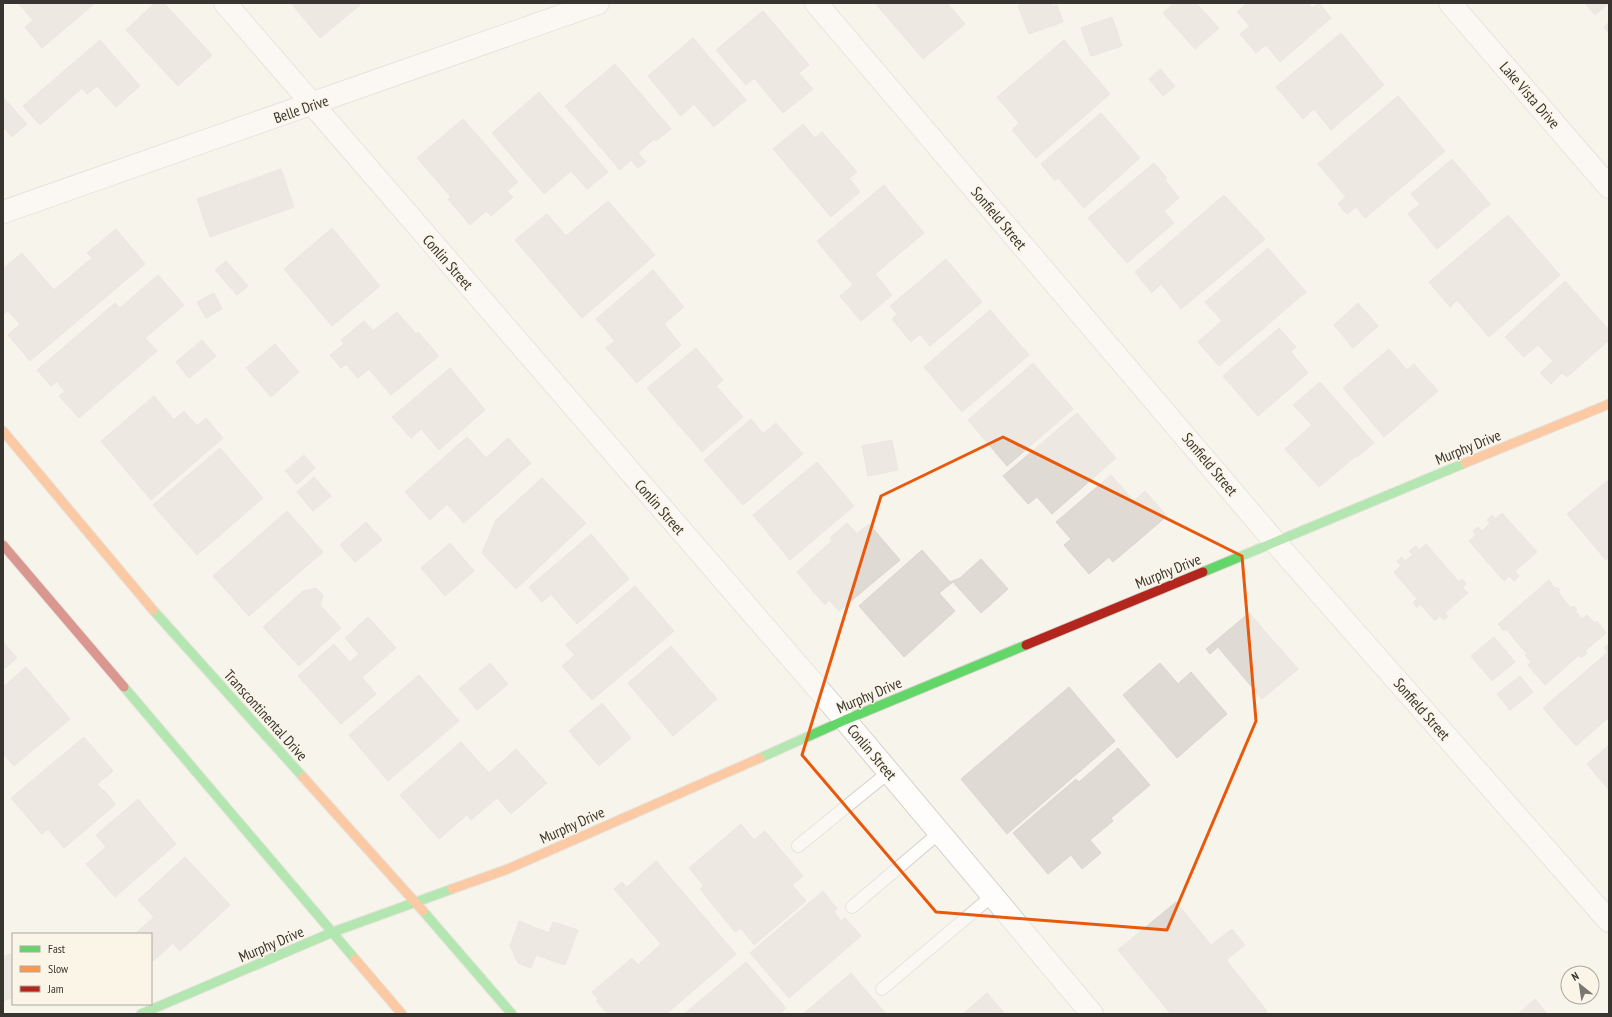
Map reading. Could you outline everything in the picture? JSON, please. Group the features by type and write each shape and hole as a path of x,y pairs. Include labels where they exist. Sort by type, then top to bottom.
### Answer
{"street":[{"name":"Conlin Street","path":"225,3 889,772 1092,1014"},
{"name":"Belle Drive","path":"3,212 312,105 598,3"},
{"name":"Sonfield Street","path":"816,3 1276,542 1609,921"},
{"name":"Lake Vista Drive","path":"1450,3 1609,187"},
{"name":"Murphy Drive","path":"146,1013 333,932 508,869 844,720 1609,404"},
{"name":"Transcontinental Drive","path":"3,431 145,601 416,903 512,1014"},
{"path":"3,545 402,1014"}],"lane":[{"path":"798,846 889,772"},
{"path":"852,907 940,833"},
{"path":"882,989 992,896"}],"highlighted area":[{"path":"1003,437 1242,556 1256,721 1167,930 936,912 802,755 881,496"}],"building":[{"path":"18,3 95,3 42,48 25,27 33,20"},
{"path":"155,3 164,3 212,55 178,86 126,30"},
{"path":"291,3 358,3 360,5 320,38"},
{"path":"875,3 947,3 965,24 923,59"},
{"path":"1025,3 1051,3 1052,7 1057,5 1063,22 1029,34 1018,6"},
{"path":"1174,3 1196,3 1219,28 1195,49 1163,13"},
{"path":"1247,3 1308,3 1312,8 1319,3 1331,18 1280,62 1266,45 1256,53 1240,34 1250,26 1237,12"},
{"path":"1585,3 1609,3 1595,15"},
{"path":"763,11 809,65 799,73 813,89 783,113 754,78 746,85 716,50"},
{"path":"1112,17 1122,46 1091,56 1081,28"},
{"path":"1609,22 1609,33 1604,27"},
{"path":"1341,33 1384,85 1331,130 1314,109 1303,119 1276,87"},
{"path":"693,38 746,100 714,127 694,104 681,116 648,76"},
{"path":"100,40 140,86 116,107 97,86 87,94 82,88 40,125 23,106"},
{"path":"1064,40 1110,94 1036,158 1012,130 1019,123 997,97"},
{"path":"615,64 671,129 656,141 654,139 638,153 646,162 638,168 631,160 620,170 565,106"},
{"path":"1160,69 1175,86 1163,96 1149,79"},
{"path":"539,92 608,172 587,189 571,171 544,194 492,133"},
{"path":"1398,96 1445,151 1365,218 1356,207 1347,214 1338,204 1346,197 1318,164"},
{"path":"3,97 27,124 12,137 3,127"},
{"path":"1101,113 1140,158 1084,208 1058,178 1055,181 1041,164"},
{"path":"463,119 518,182 507,191 513,197 491,216 486,211 470,225 448,199 451,197 417,158"},
{"path":"803,124 815,138 822,132 857,172 849,178 860,192 831,217 773,149"},
{"path":"1452,159 1490,204 1437,249 1408,214 1420,204 1411,194"},
{"path":"1154,163 1167,178 1165,180 1179,198 1164,211 1174,223 1127,263 1088,218"},
{"path":"281,169 294,207 210,237 197,199"},
{"path":"884,185 924,233 875,274 892,295 861,321 840,296 853,285 817,241"},
{"path":"1224,195 1265,239 1181,309 1161,284 1152,293 1135,272"},
{"path":"608,201 655,255 582,318 515,240 547,214 566,236"},
{"path":"1508,215 1560,275 1489,337 1457,300 1450,307 1429,282"},
{"path":"332,228 380,286 332,326 284,269"},
{"path":"116,229 145,264 30,361 8,335 20,324 8,311 3,315 3,269 22,253 54,290 92,258 87,253"},
{"path":"1268,248 1306,292 1219,366 1198,342 1222,321 1205,302"},
{"path":"946,259 982,302 930,346 920,334 911,342 892,319 897,314 890,306"},
{"path":"226,261 248,286 237,295 215,270"},
{"path":"653,270 684,307 664,324 681,345 637,383 606,348 615,341 596,319"},
{"path":"158,275 184,305 145,338 157,351 79,418 59,396 65,392 57,381 51,386 37,370 115,303 120,308"},
{"path":"1565,281 1609,330 1609,340 1567,377 1562,373 1551,384 1540,373 1553,361 1538,345 1524,357 1505,337"},
{"path":"214,293 222,309 206,318 197,302"},
{"path":"1358,303 1378,326 1353,348 1334,325"},
{"path":"990,310 1029,355 962,412 924,367"},
{"path":"397,312 416,334 418,332 439,356 391,395 369,369 358,378 346,364 341,368 330,355 344,344 341,340 364,321 373,331"},
{"path":"1279,328 1296,347 1291,352 1308,373 1258,416 1223,376"},
{"path":"202,340 216,356 189,378 176,362"},
{"path":"275,344 299,372 271,397 246,368"},
{"path":"696,348 723,380 716,386 743,417 702,452 647,388"},
{"path":"1389,349 1407,370 1414,364 1438,391 1384,437 1343,388"},
{"path":"1033,363 1073,409 1007,466 968,420"},
{"path":"450,368 485,410 439,450 421,429 411,438 392,417"},
{"path":"1320,382 1374,443 1319,487 1285,449 1312,425 1293,405"},
{"path":"154,396 174,420 184,411 197,426 206,418 223,438 151,500 101,441"},
{"path":"1077,413 1116,458 1052,514 1037,497 1028,504 1003,476"},
{"path":"751,419 763,434 776,423 803,454 743,505 704,460"},
{"path":"467,437 486,458 508,438 531,463 464,523 447,504 430,520 405,492"},
{"path":"892,440 898,470 868,476 862,446"},
{"path":"220,448 263,498 197,555 153,505"},
{"path":"304,455 315,468 297,484 285,471"},
{"path":"817,462 854,506 790,560 753,515"},
{"path":"1111,475 1134,501 1145,491 1167,516 1113,562 1109,557 1089,574 1064,545 1071,539 1056,522"},
{"path":"314,477 331,496 313,511 297,492"},
{"path":"542,478 586,523 516,589 482,553 496,520"},
{"path":"1607,481 1609,483 1609,557 1606,560 1567,514"},
{"path":"287,511 323,552 249,616 213,576"},
{"path":"1502,513 1537,552 1515,571 1519,576 1514,581 1509,576 1504,581 1469,541 1476,535 1473,531 1478,527 1482,531 1490,523 1487,520 1492,515 1495,519"},
{"path":"366,522 382,540 355,562 340,545"},
{"path":"847,523 857,534 869,524 900,560 839,611 829,600 825,605 797,572 832,541 830,538"},
{"path":"591,534 629,579 577,624 551,594 542,602 529,587"},
{"path":"450,543 474,571 445,596 421,568"},
{"path":"1426,544 1459,582 1462,579 1466,584 1462,587 1468,593 1445,613 1448,616 1444,620 1440,616 1435,621 1420,604 1417,608 1413,602 1417,599 1394,572 1401,566 1397,561 1402,557 1405,561 1413,555 1409,551 1416,546 1419,550"},
{"path":"922,550 950,582 960,578 981,559 1008,589 981,613 953,582 939,593 955,611 904,657 859,606"},
{"path":"1549,580 1555,589 1557,587 1560,590 1558,592 1571,608 1574,606 1577,610 1575,611 1582,619 1587,615 1595,623 1597,621 1606,633 1585,651 1587,653 1581,658 1579,655 1545,685 1528,665 1531,662 1525,655 1527,654 1506,629 1504,631 1498,624"},
{"path":"635,586 674,631 592,700 562,666 575,655 566,645"},
{"path":"316,588 323,595 320,605 341,628 299,666 263,627 303,591"},
{"path":"1249,613 1298,669 1262,699 1218,647 1210,654 1206,649"},
{"path":"368,617 396,648 362,677 376,694 341,724 298,676 334,644 350,662 359,654 345,638"},
{"path":"1494,637 1515,662 1492,681 1471,656"},
{"path":"3,642 17,658 3,670"},
{"path":"1609,644 1609,717 1576,746 1543,708 1608,652 1604,648"},
{"path":"671,646 717,699 673,736 628,683"},
{"path":"490,663 508,684 477,710 459,689"},
{"path":"1160,663 1178,684 1191,672 1227,714 1177,758 1123,695"},
{"path":"26,667 70,719 14,766 5,756 3,757 3,687"},
{"path":"419,675 459,721 388,781 349,735"},
{"path":"1520,676 1533,692 1510,710 1497,694"},
{"path":"1069,687 1115,741 1007,834 961,779"},
{"path":"602,703 631,738 599,766 569,731"},
{"path":"84,737 113,771 97,784 103,791 104,790 115,805 64,848 48,829 42,834 11,798"},
{"path":"461,742 489,773 516,749 547,783 511,814 497,798 471,820 467,815 439,839 400,795"},
{"path":"1609,745 1609,790 1587,764"},
{"path":"1118,748 1150,785 1111,818 1113,821 1090,840 1101,853 1082,869 1071,855 1048,874 1013,833 1076,779 1079,782"},
{"path":"138,799 176,844 115,897 86,864 106,847 96,835"},
{"path":"741,824 754,840 765,831 803,876 792,885 806,901 754,945 741,928 735,932 700,889 704,886 689,868"},
{"path":"185,857 230,905 180,951 173,943 152,962 152,933 136,933 154,917 138,900"},
{"path":"656,861 736,954 666,1014 608,1014 596,1001 598,999 592,992 632,958 638,965 661,944 614,889 622,882 627,887"},
{"path":"823,891 837,909 834,912 841,921 845,918 861,936 789,998 750,953"},
{"path":"1176,902 1211,945 1232,929 1245,945 1226,960 1267,1011 1264,1014 1171,1014 1118,950"},
{"path":"519,921 549,933 553,922 578,930 565,965 536,955 531,968 518,963 510,946"},
{"path":"10,954 12,959 12,997 3,1001 3,957"},
{"path":"746,962 786,1008 780,1014 684,1014"},
{"path":"851,973 886,1014 803,1014"},
{"path":"987,993 1005,1014 963,1014"},
{"path":"1535,999 1547,1014 1518,1014"}],"traffic: fast":[{"path":"1203,572 1465,463"},
{"path":"153,610 303,777"},
{"path":"760,758 845,720 1026,645"},
{"path":"124,687 355,959"},
{"path":"141,1014 333,932 452,889"},
{"path":"423,911 512,1014"}],"traffic: slow":[{"path":"1465,463 1609,404"},
{"path":"3,431 153,610"},
{"path":"452,889 508,869 760,758"},
{"path":"303,777 423,911"},
{"path":"355,959 402,1014"}],"traffic: jam":[{"path":"3,545 124,687"},
{"path":"1026,645 1203,572"}]}
